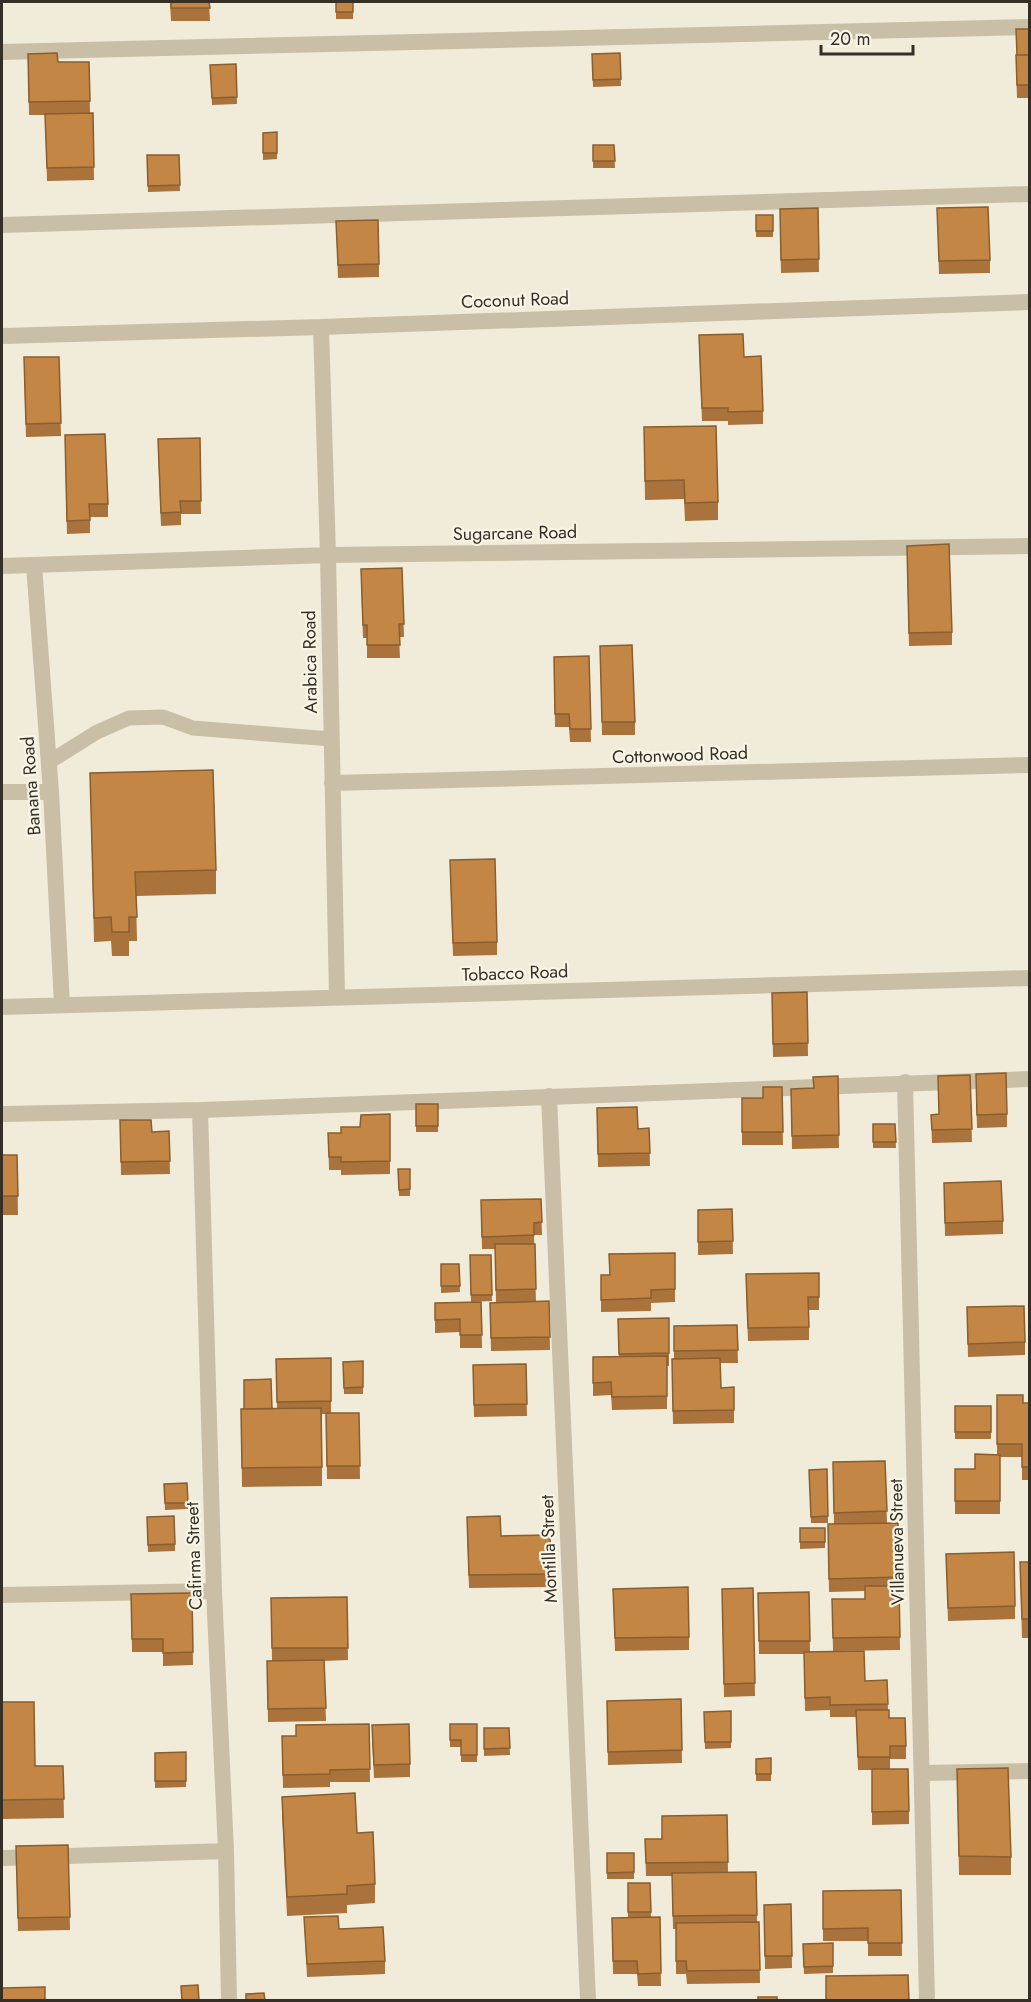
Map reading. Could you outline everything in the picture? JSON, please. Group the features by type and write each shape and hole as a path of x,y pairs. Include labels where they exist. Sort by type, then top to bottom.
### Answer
{"street":[{"path":"2,52 1029,27"},
{"path":"2,225 1029,194"},
{"name":"Coconut Road","path":"2,336 1029,302"},
{"name":"Arabica Road","path":"321,327 337,997"},
{"name":"Sugarcane Road","path":"2,566 328,555 1029,546"},
{"name":"Banana Road","path":"34,565 51,792 62,1005"},
{"name":"Cottonwood Road","path":"332,783 1029,765"},
{"path":"2,792 51,792"},
{"name":"Tobacco Road","path":"2,1007 1029,978"},
{"path":"2,1114 200,1110 1029,1079"},
{"name":"Villanueva Street","path":"906,1082 927,2001"},
{"name":"Montilla Street","path":"549,1096 588,2001"},
{"name":"Cafirma Street","path":"200,1110 214,1591 226,1851 229,2001"},
{"path":"2,1595 214,1591"},
{"path":"922,1773 1029,1770"},
{"path":"2,1858 226,1851"}],"lane":[{"path":"49,762 98,732 129,717 163,717 193,728 331,739"}],"building":[{"path":"171,2 209,2 210,8 171,8"},
{"path":"336,2 353,2 353,12 336,12"},
{"path":"1016,29 1029,29 1029,55 1017,55"},
{"path":"57,53 58,62 89,62 90,101 29,102 28,54"},
{"path":"620,53 621,79 593,80 592,54"},
{"path":"1016,55 1029,55 1029,85 1017,85"},
{"path":"236,64 237,97 212,98 210,65"},
{"path":"93,113 94,167 47,168 45,114"},
{"path":"277,132 277,153 263,153 263,133"},
{"path":"593,145 614,145 615,161 593,161"},
{"path":"147,155 179,155 180,185 148,186"},
{"path":"988,207 990,260 939,261 937,208"},
{"path":"818,208 819,259 781,260 780,209"},
{"path":"756,215 773,215 773,231 756,231"},
{"path":"378,220 379,264 338,265 336,221"},
{"path":"743,334 744,357 761,356 763,411 728,412 728,408 702,408 699,335"},
{"path":"24,357 59,357 61,423 26,424"},
{"path":"716,426 718,502 685,503 684,480 645,481 644,427"},
{"path":"105,434 108,504 89,504 90,520 67,521 65,435"},
{"path":"200,438 201,501 180,501 181,512 161,513 158,439"},
{"path":"949,544 952,632 909,633 907,546"},
{"path":"402,568 404,624 399,624 400,645 367,645 367,625 363,625 361,569"},
{"path":"632,645 635,722 602,722 600,646"},
{"path":"589,656 591,729 570,729 569,714 555,714 554,657"},
{"path":"213,770 216,870 135,872 137,917 129,917 129,932 112,932 111,917 94,918 90,773"},
{"path":"495,859 497,942 453,943 450,860"},
{"path":"807,992 808,1043 773,1044 772,993"},
{"path":"1006,1073 1007,1114 977,1115 976,1074"},
{"path":"970,1075 972,1129 932,1130 931,1115 939,1114 938,1076"},
{"path":"838,1076 839,1135 792,1136 791,1089 814,1088 813,1077"},
{"path":"763,1087 782,1087 783,1132 742,1132 742,1098 763,1098"},
{"path":"416,1104 438,1104 438,1126 416,1126"},
{"path":"637,1107 638,1129 649,1128 650,1153 598,1154 597,1108"},
{"path":"390,1114 390,1161 341,1162 341,1157 329,1157 328,1133 341,1133 341,1127 360,1127 361,1115"},
{"path":"120,1120 151,1120 152,1132 169,1131 170,1161 121,1162"},
{"path":"873,1124 895,1124 896,1142 873,1142"},
{"path":"2,1155 17,1155 18,1196 2,1196"},
{"path":"398,1169 410,1169 410,1189 399,1190"},
{"path":"1001,1181 1003,1221 945,1223 944,1183"},
{"path":"541,1199 542,1222 534,1223 534,1235 482,1237 481,1200"},
{"path":"732,1209 733,1241 698,1242 698,1210"},
{"path":"495,1244 535,1244 536,1289 496,1290"},
{"path":"675,1253 675,1289 651,1290 651,1298 601,1300 601,1275 610,1275 609,1254"},
{"path":"470,1255 491,1255 492,1295 471,1295"},
{"path":"441,1264 459,1264 460,1286 441,1286"},
{"path":"819,1273 819,1297 808,1297 809,1327 748,1328 746,1274"},
{"path":"549,1301 550,1337 491,1338 490,1303"},
{"path":"481,1302 482,1335 460,1335 460,1319 435,1320 435,1303"},
{"path":"1024,1306 1025,1342 968,1344 967,1307"},
{"path":"669,1318 669,1353 619,1354 618,1319"},
{"path":"737,1325 738,1350 674,1351 674,1326"},
{"path":"667,1356 667,1396 612,1397 611,1382 593,1383 593,1357"},
{"path":"331,1358 331,1401 277,1402 276,1359"},
{"path":"720,1358 721,1388 734,1387 734,1410 673,1411 672,1359"},
{"path":"363,1361 363,1387 344,1388 343,1362"},
{"path":"526,1364 527,1404 474,1405 473,1365"},
{"path":"271,1379 272,1409 244,1409 244,1380"},
{"path":"997,1395 1023,1395 1023,1403 1029,1403 1029,1467 1022,1467 1022,1444 997,1444"},
{"path":"955,1406 991,1406 991,1432 955,1432"},
{"path":"321,1408 322,1467 242,1468 241,1409"},
{"path":"326,1413 359,1413 360,1466 327,1466"},
{"path":"975,1454 1000,1455 1000,1501 955,1501 955,1469 975,1469"},
{"path":"885,1461 887,1511 834,1513 833,1462"},
{"path":"827,1469 828,1516 811,1517 809,1470"},
{"path":"187,1483 188,1503 165,1503 164,1484"},
{"path":"174,1516 175,1544 148,1545 147,1517"},
{"path":"500,1516 501,1536 550,1535 551,1574 469,1575 467,1517"},
{"path":"898,1523 899,1577 829,1579 828,1524"},
{"path":"800,1528 825,1528 825,1542 800,1542"},
{"path":"1014,1552 1015,1606 948,1608 946,1554"},
{"path":"1020,1562 1029,1562 1029,1619 1022,1619"},
{"path":"865,1586 899,1586 900,1637 833,1638 832,1599 865,1599"},
{"path":"688,1587 689,1637 615,1638 613,1589"},
{"path":"753,1588 755,1683 724,1684 722,1589"},
{"path":"809,1592 810,1641 759,1641 758,1593"},
{"path":"192,1593 193,1652 163,1653 163,1639 132,1639 131,1594"},
{"path":"347,1597 348,1648 272,1648 271,1598"},
{"path":"864,1651 865,1681 887,1680 888,1704 830,1705 830,1697 805,1698 804,1652"},
{"path":"324,1660 326,1708 268,1709 267,1661"},
{"path":"681,1699 682,1750 608,1752 607,1701"},
{"path":"2,1702 34,1702 35,1766 63,1766 64,1799 2,1800"},
{"path":"856,1710 889,1710 889,1718 905,1718 906,1746 890,1746 890,1757 858,1757"},
{"path":"731,1711 731,1742 705,1742 704,1712"},
{"path":"369,1724 370,1769 330,1770 330,1774 283,1775 282,1736 296,1736 296,1725"},
{"path":"409,1724 410,1764 374,1765 372,1725"},
{"path":"450,1724 477,1724 477,1755 461,1755 461,1740 450,1740"},
{"path":"484,1728 509,1728 510,1748 484,1749"},
{"path":"186,1752 186,1781 155,1781 155,1753"},
{"path":"771,1758 771,1774 756,1774 756,1759"},
{"path":"1008,1768 1011,1857 959,1856 957,1769"},
{"path":"872,1769 908,1769 909,1811 872,1812"},
{"path":"355,1793 357,1833 373,1832 375,1884 347,1886 347,1894 287,1897 282,1797"},
{"path":"727,1815 728,1862 646,1863 645,1839 662,1839 662,1816"},
{"path":"68,1845 70,1917 18,1918 16,1846"},
{"path":"607,1853 634,1853 634,1872 607,1873"},
{"path":"756,1872 757,1915 673,1916 672,1873"},
{"path":"628,1883 650,1883 651,1912 628,1912"},
{"path":"901,1890 902,1943 868,1943 868,1928 823,1929 823,1891"},
{"path":"791,1904 792,1956 765,1956 764,1905"},
{"path":"338,1916 339,1929 383,1927 385,1961 307,1964 304,1917"},
{"path":"660,1917 661,1973 638,1974 637,1961 613,1961 612,1918"},
{"path":"759,1922 760,1970 687,1971 686,1961 676,1961 676,1923"},
{"path":"833,1943 833,1966 804,1967 803,1944"},
{"path":"908,1975 909,2001 826,2001 826,1976"},
{"path":"198,1985 199,2001 182,2001 181,1986"},
{"path":"45,1987 45,2001 2,2001 2,1988"},
{"path":"264,1993 265,2001 246,2001 246,1994"},
{"path":"758,1997 777,1997 777,2001 758,2001"}]}
